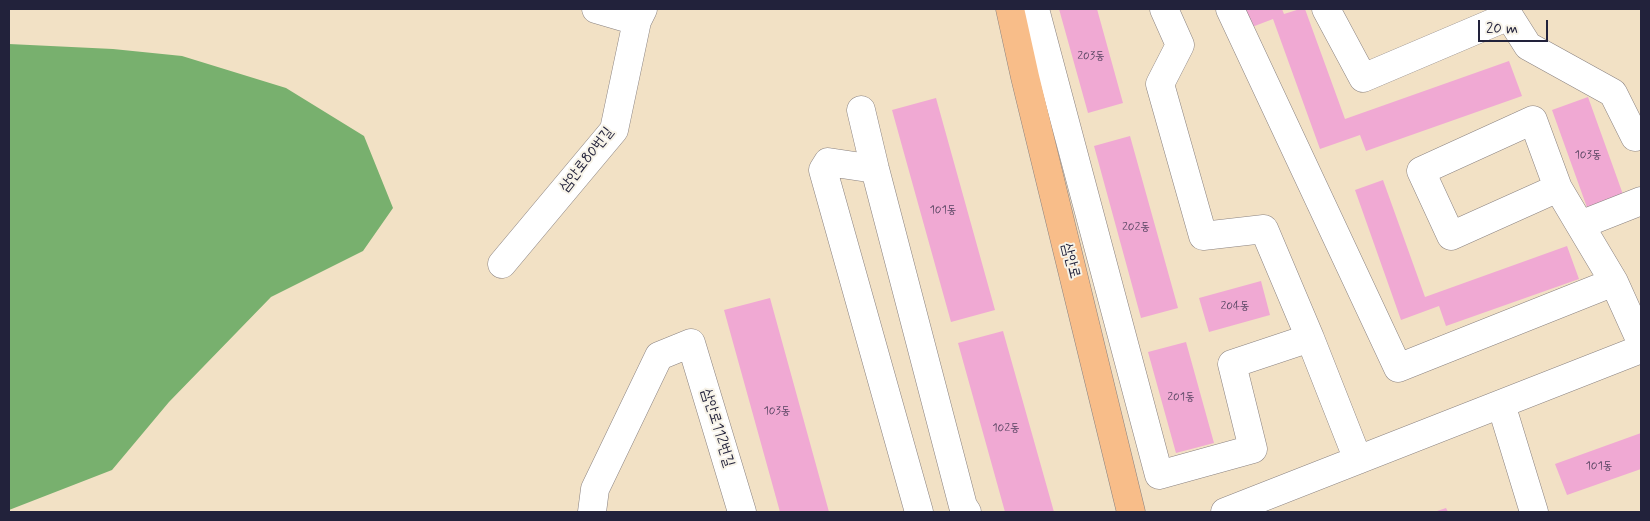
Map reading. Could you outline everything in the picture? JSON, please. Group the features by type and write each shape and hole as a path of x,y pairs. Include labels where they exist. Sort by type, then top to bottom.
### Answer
{"main road":[{"name":"삼안로","path":"1010,9 1024,77 1132,512"}],"street":[{"path":"596,9 640,15"},
{"path":"1035,9 1159,475 1253,449 1232,364 1310,338"},
{"path":"1164,9 1180,45 1160,84 1203,236 1264,229 1310,338 1358,460"},
{"path":"1230,9 1398,368 1614,282"},
{"path":"1326,9 1363,78 1508,16 1528,46 1612,93 1639,144"},
{"name":"삼안로80번길","path":"502,264 614,130 640,15"},
{"path":"861,110 957,510"},
{"path":"1558,188 1451,236 1421,171 1533,120 1558,188 1614,282 1641,342"},
{"path":"875,170 828,162 823,170 919,512"},
{"path":"1580,224 1641,200"},
{"name":"삼안로112번길","path":"592,512 595,489 659,356 691,343 742,512"},
{"path":"1225,512 1641,349"},
{"path":"1501,404 1534,512"}],"green space":[{"path":"9,44 113,49 182,56 286,88 364,136 393,208 363,251 271,297 169,402 112,470 9,510"}],"building":[{"path":"1059,9 1097,9 1123,103 1088,113"},
{"path":"1245,9 1282,9 1284,14 1305,9 1345,119 1509,61 1522,96 1366,151 1360,135 1320,149 1273,19 1252,27"},
{"path":"1588,97 1625,200 1589,213 1552,110"},
{"path":"936,98 995,310 951,322 892,110"},
{"path":"1130,136 1178,308 1141,318 1094,146"},
{"path":"1383,180 1425,297 1567,246 1579,279 1446,326 1439,306 1401,320 1355,190"},
{"path":"1261,281 1270,315 1209,332 1199,298"},
{"path":"770,298 829,512 780,512 724,310"},
{"path":"1003,331 1054,512 1005,512 958,343"},
{"path":"1186,342 1214,443 1176,453 1148,352"},
{"path":"1641,433 1641,469 1567,495 1555,464"},
{"path":"1446,508 1448,512 1434,512"}]}
